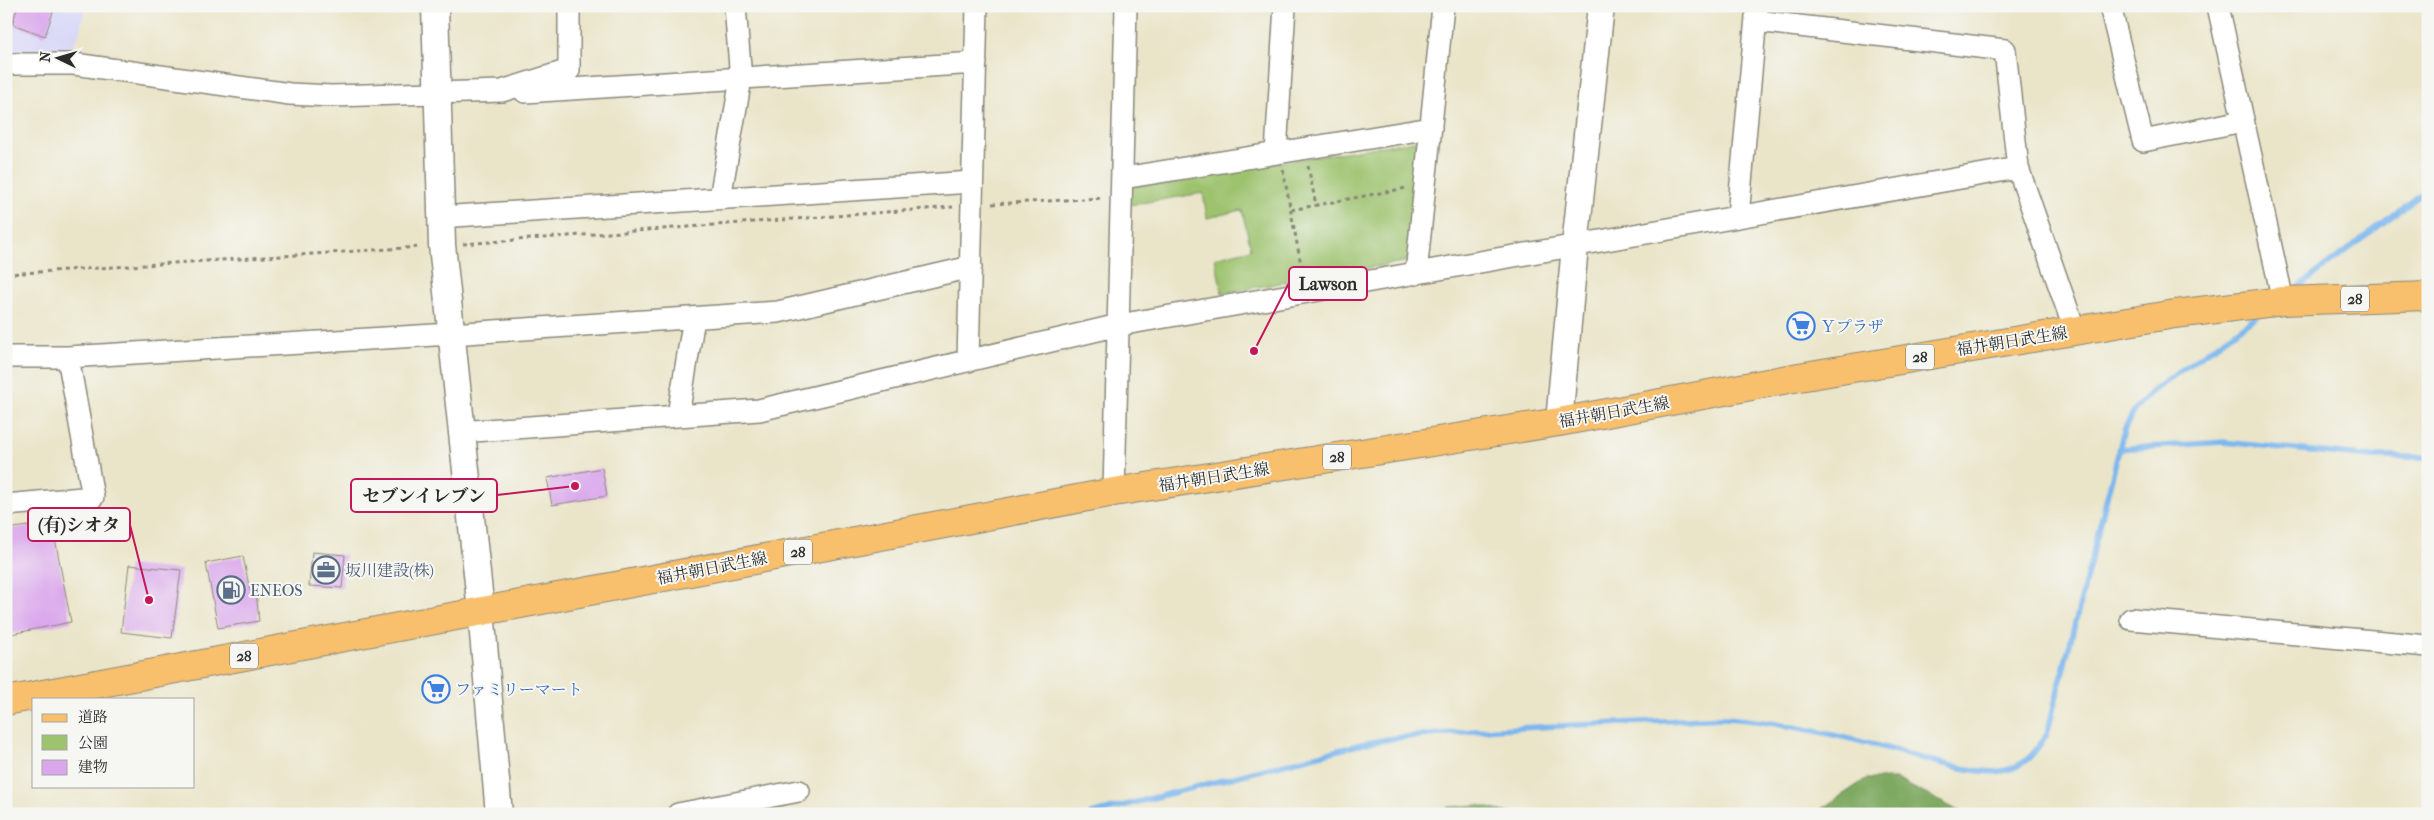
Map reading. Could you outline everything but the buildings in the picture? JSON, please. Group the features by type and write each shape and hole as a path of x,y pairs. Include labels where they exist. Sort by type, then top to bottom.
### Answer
{"main road":[{"name":"福井朝日武生線","path":"6,701 1114,492 1559,422 1809,376 2175,314 2283,301 2428,296"}],"street":[{"path":"435,6 442,245 460,432 481,611 499,814"},
{"path":"502,91 569,70 569,6"},
{"path":"720,198 741,79 735,6"},
{"path":"968,361 977,6"},
{"path":"1114,492 1126,6"},
{"path":"1279,161 1285,6"},
{"path":"1416,274 1443,6"},
{"path":"1559,422 1575,246 1602,6"},
{"path":"2110,6 2143,141 2243,121"},
{"path":"2218,6 2283,301"},
{"path":"1738,216 1757,14 2005,50 2018,168 2075,331"},
{"path":"6,64 74,64 290,94 332,96 437,95 502,91 531,92 976,63"},
{"path":"1123,187 1279,161 1305,148 1431,128"},
{"path":"460,432 759,410 1119,325 2018,168"},
{"path":"440,217 972,182"},
{"path":"6,357 68,356 451,334 778,312 970,267"},
{"path":"678,415 694,318"},
{"path":"6,505 94,497 68,356"},
{"path":"2131,620 2428,646"},
{"path":"678,814 799,791"}],"path":[{"path":"1305,148 1316,205"},
{"path":"1279,161 1291,210 1306,293"},
{"path":"1291,210 1426,184"},
{"path":"6,274 442,245 972,206 1123,187"}],"shaded area":[{"path":"6,6 86,6 78,37 69,50 62,54 6,55"}],"green space":[{"path":"1421,140 1408,261 1222,293 1215,258 1251,249 1242,210 1207,218 1203,193 1129,205 1129,186"},
{"path":"1866,779 1896,779 1965,814 1763,814 1818,811"},
{"path":"1478,805 1512,814 1437,814 1449,807"}],"waterway":[{"path":"2294,290 2428,189"},
{"path":"1091,814 1362,744 1395,738 1497,729 1726,718 1765,722 1822,732 1975,770 1990,772 2010,769 2029,758 2047,734 2124,430 2134,411 2151,392 2258,315"},
{"path":"2118,449 2224,442 2372,457 2428,457"},
{"path":"6,808 9,808 14,814"}],"place":[{"name":"Ｙプラザ","path":"1801,326"},
{"name":"Lawson","path":"1254,351"},
{"name":"セブンイレブン","path":"575,486"},
{"name":"坂川建設(株)","path":"326,570"},
{"name":"ENEOS","path":"231,590"},
{"name":"(有)シオタ","path":"149,600"},
{"name":"ファミリーマート","path":"436,689"}]}
